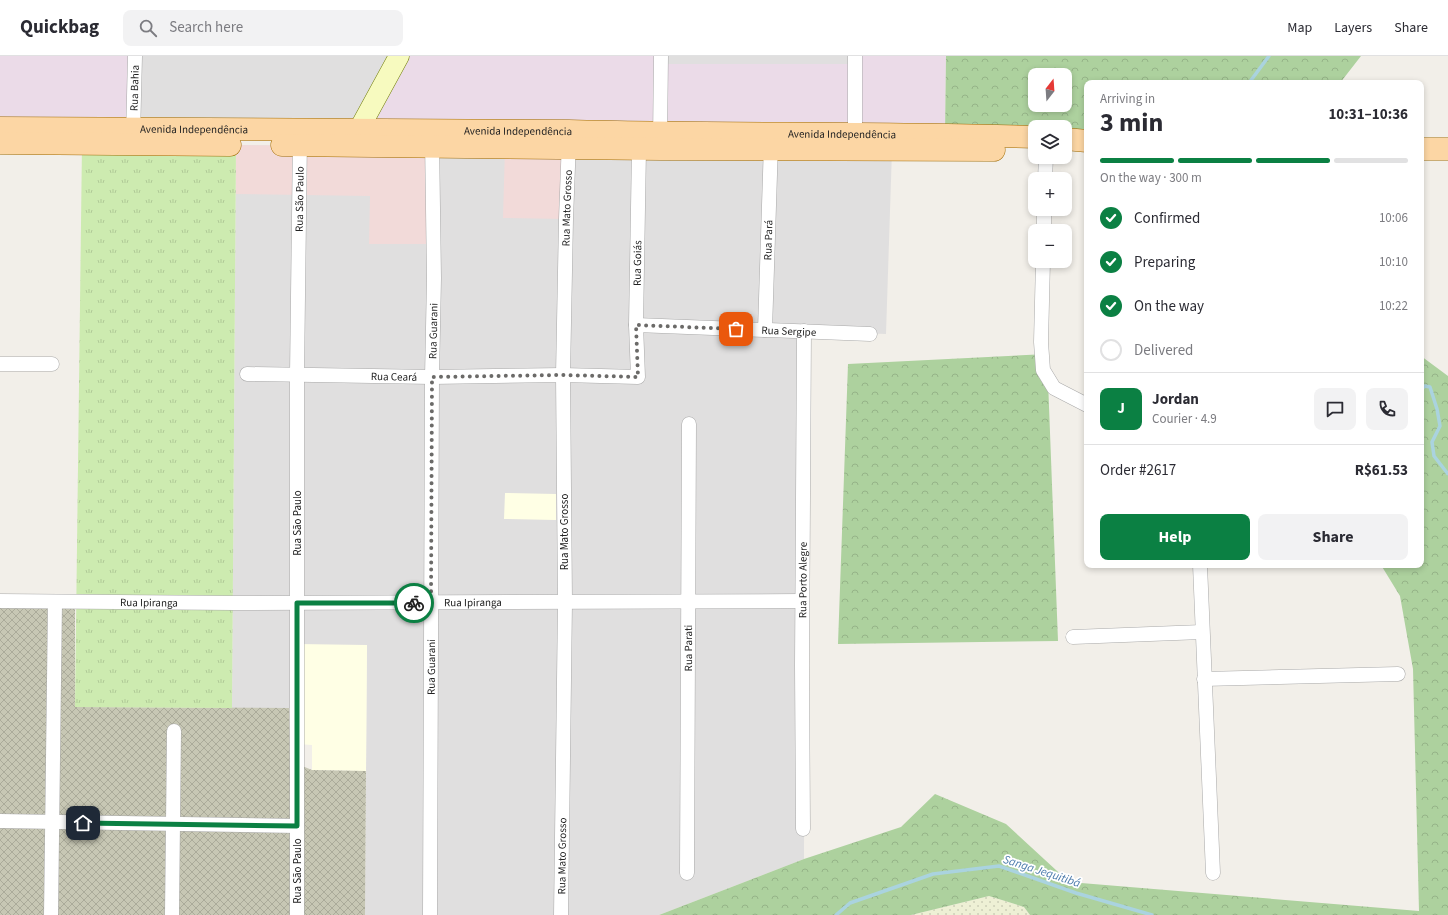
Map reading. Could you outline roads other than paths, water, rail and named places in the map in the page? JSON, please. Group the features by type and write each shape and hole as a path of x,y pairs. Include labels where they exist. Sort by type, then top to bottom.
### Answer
{"main road":[{"name":"Avenida Independência","path":"0,128 133,136 569,140 653,144 771,141 894,142 1028,137"},
{"name":"Avenida Independência","path":"0,143 133,136"},
{"path":"1072,140 1084,142"},
{"name":"Avenida Independência","path":"894,142 1028,150"},
{"path":"1072,149 1084,148"},
{"path":"1424,149 1448,149"}],"street":[{"name":"Rua Bahia","path":"133,136 135,56"},
{"path":"354,138 399,56"},
{"name":"Rua Goiás","path":"638,377 636,325 661,56"},
{"path":"855,56 856,142"},
{"name":"Rua São Paulo","path":"297,915 297,603 300,138"},
{"name":"Rua Guarani","path":"430,915 432,377 434,278 432,139"},
{"name":"Rua Mato Grosso","path":"561,915 565,602 563,375 569,140"},
{"name":"Rua Pará","path":"765,330 771,141"},
{"path":"1043,268 1041,342 1044,370 1054,388 1084,403"},
{"name":"Rua Sergipe","path":"636,325 870,334"},
{"name":"Rua Porto Alegre","path":"802,829 804,331"},
{"path":"0,364 52,364"},
{"name":"Rua Ceará","path":"247,374 432,377 563,375 638,377"},
{"name":"Rua Parati","path":"686,873 689,424"},
{"path":"1200,568 1212,872"},
{"name":"Rua Ipiranga","path":"0,601 431,603 802,601"},
{"path":"51,915 55,602"},
{"path":"1073,637 1202,632"},
{"path":"1204,679 1398,674"},
{"path":"172,915 174,731"},
{"path":"0,821 297,826"}],"waterway":[{"path":"1251,80 1269,56"},
{"path":"1424,387 1430,387 1437,409 1440,426 1432,442 1434,456 1448,474"},
{"name":"Sanga Jequitibá","path":"836,915 850,903 933,874 999,866 1076,893 1152,915"}]}
